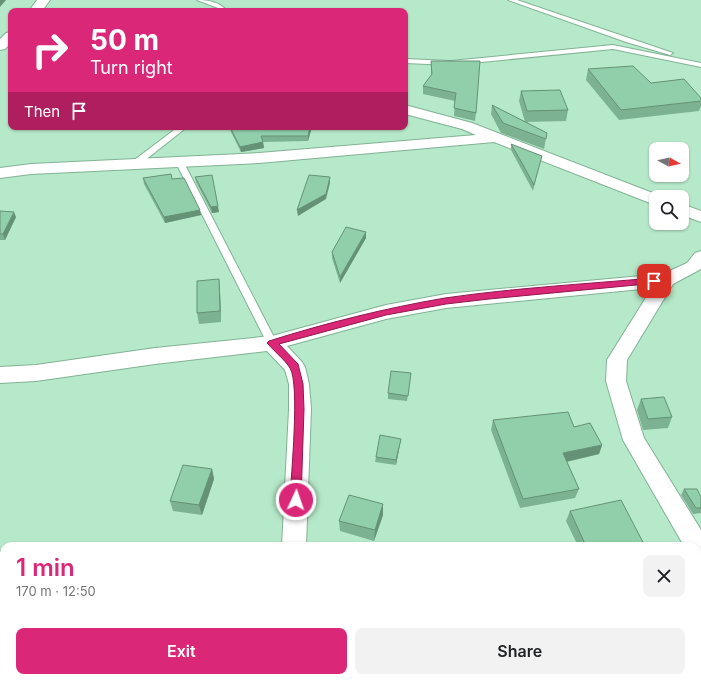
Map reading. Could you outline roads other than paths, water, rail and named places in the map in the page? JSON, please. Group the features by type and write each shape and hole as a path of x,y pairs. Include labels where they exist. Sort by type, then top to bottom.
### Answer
{"street":[{"path":"37,8 44,0"},
{"path":"0,46 8,39"},
{"path":"408,111 467,126 649,196"},
{"path":"0,173 31,169 259,158 443,143 497,137"},
{"path":"689,212 701,217"},
{"path":"0,376 36,373 155,356 272,343 386,312 446,301 666,280 693,267 701,257"},
{"path":"666,280 617,360 616,381 634,440 695,542"},
{"path":"272,343 295,367 299,384 300,409 294,542"}],"lane":[{"path":"200,0 221,8"},
{"path":"511,0 701,64"},
{"path":"408,61 451,63 613,47 701,64"},
{"path":"136,163 179,130"},
{"path":"180,163 272,343"}]}
